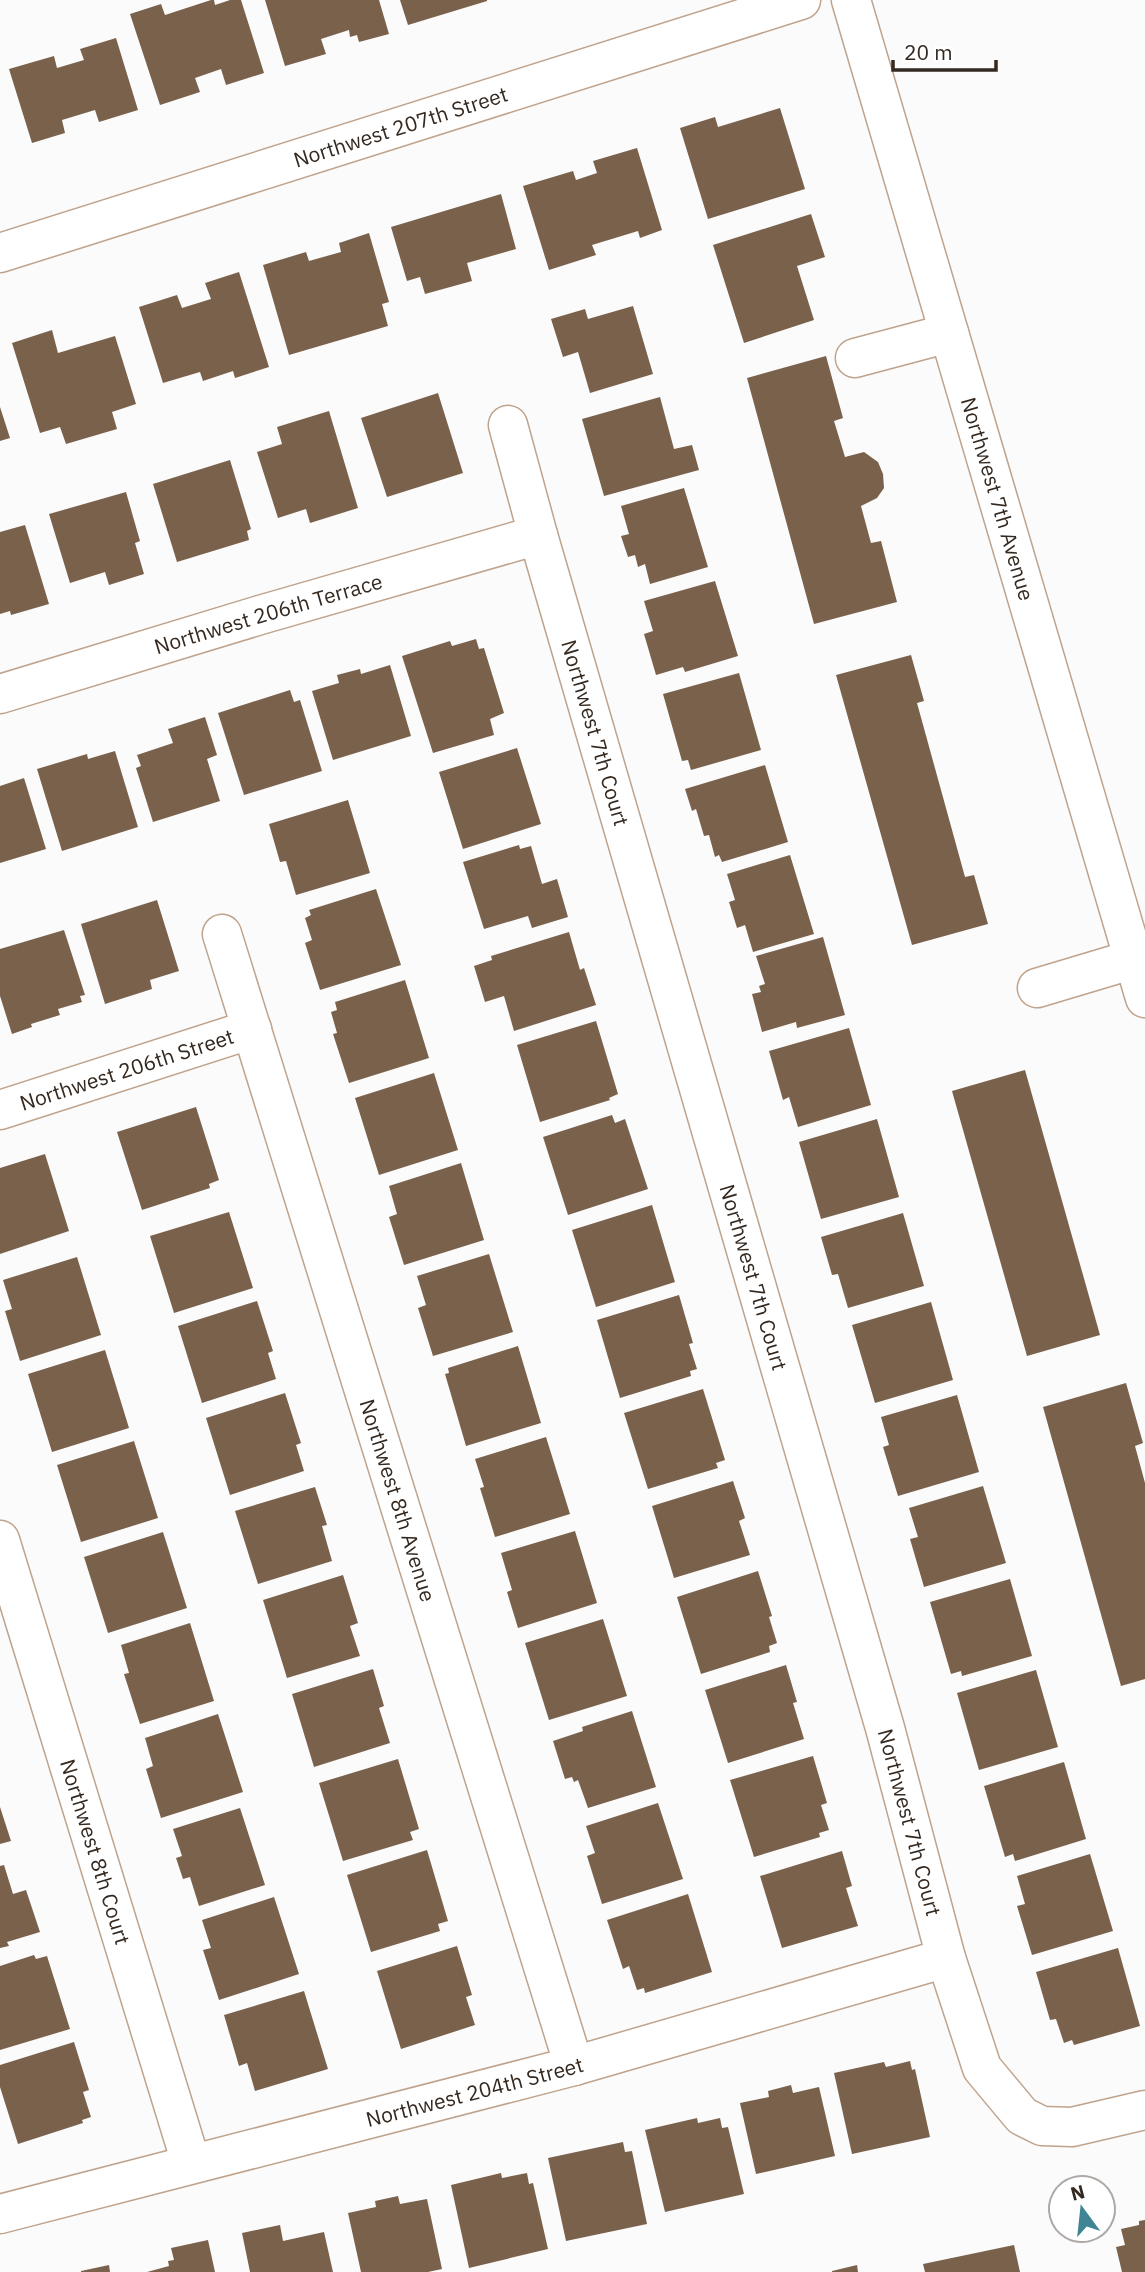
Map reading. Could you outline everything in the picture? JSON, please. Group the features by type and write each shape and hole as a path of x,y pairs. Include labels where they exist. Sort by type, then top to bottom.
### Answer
{"street":[{"name":"Northwest 207th Street","path":"0,253 801,0"},
{"name":"Northwest 7th Avenue","path":"851,0 1145,998"},
{"path":"855,358 949,333"},
{"name":"Northwest 7th Court","path":"508,425 881,1714 946,1958 982,2068 1022,2116 1042,2126 1072,2127 1145,2110"},
{"name":"Northwest 206th Terrace","path":"0,694 538,535"},
{"name":"Northwest 8th Avenue","path":"222,934 574,2066"},
{"path":"1037,988 1134,959"},
{"name":"Northwest 206th Street","path":"0,1110 252,1029"},
{"name":"Northwest 8th Court","path":"0,1539 191,2163"},
{"name":"Northwest 204th Street","path":"0,2214 574,2066 946,1958"}],"building":[{"path":"214,0 215,5 241,0 264,73 226,85 221,69 195,78 200,92 160,105 130,14 161,4 165,15"},
{"path":"265,0 379,0 389,34 359,42 357,35 350,37 349,30 321,39 326,54 285,66"},
{"path":"400,0 487,0 487,1 408,25"},
{"path":"116,38 138,110 99,122 95,110 62,120 65,133 32,143 9,69 54,56 57,68 84,60 80,49"},
{"path":"780,108 805,189 708,219 680,128 715,117 718,127"},
{"path":"637,148 662,230 640,238 638,231 592,245 596,255 549,270 523,186 573,171 576,180 597,173 593,161"},
{"path":"501,194 516,249 467,263 472,281 425,294 420,277 407,281 391,227"},
{"path":"811,214 825,257 797,266 814,320 744,343 713,245"},
{"path":"369,233 389,302 382,304 388,326 289,355 263,265 306,252 309,261 341,252 339,243"},
{"path":"239,272 269,367 235,378 233,371 203,381 200,372 163,383 139,307 177,295 182,308 211,299 205,283"},
{"path":"633,306 653,374 590,393 578,352 563,357 551,319 585,309 588,319"},
{"path":"52,330 58,353 115,336 136,404 112,412 117,429 66,444 60,427 40,433 12,343"},
{"path":"826,356 843,418 834,421 845,457 864,452 878,462 883,474 884,488 877,498 861,506 871,543 881,541 897,602 814,624 747,378"},
{"path":"438,393 463,473 387,497 361,418"},
{"path":"660,397 674,449 692,445 699,470 604,496 582,419"},
{"path":"0,407 10,438 0,441"},
{"path":"329,411 358,508 310,523 306,509 278,518 257,452 282,444 277,427"},
{"path":"230,460 251,529 247,531 249,540 177,562 153,484"},
{"path":"684,488 708,567 650,584 645,564 638,567 635,555 628,557 621,536 629,534 621,506"},
{"path":"126,492 140,541 135,543 144,574 109,585 105,572 70,583 49,514"},
{"path":"25,525 49,604 11,615 10,611 0,614 0,532"},
{"path":"715,581 738,656 685,672 683,667 656,675 644,634 653,631 644,601"},
{"path":"476,639 479,649 484,648 504,713 490,719 494,735 433,753 402,656 450,641 452,646"},
{"path":"911,655 924,701 917,703 965,877 974,875 988,924 912,945 836,675"},
{"path":"390,665 411,736 333,760 312,691 339,683 337,675 360,669 361,674"},
{"path":"739,673 761,750 691,770 688,760 682,761 663,694"},
{"path":"290,690 294,702 300,700 322,771 244,795 218,713"},
{"path":"205,717 217,755 207,759 220,801 153,822 136,768 141,766 137,755 173,743 168,729"},
{"path":"517,748 541,824 463,849 439,772"},
{"path":"115,751 138,827 62,851 37,769 87,754 88,759"},
{"path":"765,765 788,842 722,862 719,855 715,857 709,835 704,836 696,809 692,811 685,789"},
{"path":"24,778 46,849 0,863 0,786"},
{"path":"348,800 370,873 296,895 286,861 280,862 269,824"},
{"path":"519,845 520,849 531,846 542,884 557,879 568,917 532,928 528,916 484,929 463,862"},
{"path":"790,855 814,934 753,952 745,925 737,928 729,902 735,900 727,874"},
{"path":"376,889 401,965 320,990 305,943 312,940 305,918 311,915 309,910"},
{"path":"157,900 179,971 150,980 152,989 105,1004 81,924"},
{"path":"64,930 85,995 80,996 82,1002 58,1009 60,1015 31,1024 32,1027 12,1034 0,996 0,949"},
{"path":"569,932 580,970 584,968 596,1005 514,1031 504,996 485,1002 474,966 492,960 491,956"},
{"path":"823,937 845,1015 797,1028 796,1022 762,1032 752,994 761,992 759,986 765,984 756,956"},
{"path":"405,980 429,1058 349,1083 333,1034 337,1033 331,1012 337,1010 335,1002"},
{"path":"596,1021 618,1094 609,1098 610,1100 540,1122 517,1045"},
{"path":"849,1028 871,1105 798,1127 789,1097 783,1100 769,1051"},
{"path":"1025,1070 1100,1335 1027,1356 952,1091"},
{"path":"434,1073 458,1150 379,1175 355,1098"},
{"path":"196,1107 219,1180 209,1184 210,1188 142,1210 117,1132"},
{"path":"612,1115 615,1123 625,1119 648,1189 568,1215 543,1137"},
{"path":"877,1119 899,1197 821,1219 799,1142"},
{"path":"45,1154 69,1231 0,1254 0,1168"},
{"path":"461,1163 484,1240 404,1265 389,1217 397,1214 389,1186"},
{"path":"652,1205 675,1282 596,1307 572,1230"},
{"path":"229,1212 253,1288 174,1313 150,1236"},
{"path":"903,1213 924,1286 848,1308 838,1274 832,1275 821,1237"},
{"path":"489,1254 513,1332 433,1356 418,1308 426,1305 417,1276"},
{"path":"77,1257 101,1335 20,1361 5,1311 12,1309 3,1280"},
{"path":"679,1295 693,1343 689,1344 697,1369 690,1371 691,1376 620,1398 597,1320"},
{"path":"257,1301 273,1351 268,1353 276,1379 202,1403 178,1326"},
{"path":"931,1302 953,1380 875,1403 852,1325"},
{"path":"518,1346 541,1423 466,1446 445,1374 449,1373 448,1368"},
{"path":"105,1350 129,1428 52,1452 28,1374"},
{"path":"1126,1383 1143,1443 1135,1446 1145,1483 1145,1679 1121,1686 1043,1407"},
{"path":"703,1389 725,1460 716,1463 718,1468 648,1489 624,1413"},
{"path":"285,1393 301,1443 296,1445 304,1471 230,1495 206,1418"},
{"path":"957,1395 979,1472 898,1496 883,1447 889,1445 881,1417"},
{"path":"546,1437 570,1514 495,1537 480,1488 484,1487 475,1459"},
{"path":"134,1441 158,1518 81,1542 57,1465"},
{"path":"733,1481 745,1518 739,1521 750,1555 674,1578 652,1506"},
{"path":"983,1486 1006,1563 924,1587 910,1539 918,1537 909,1508"},
{"path":"315,1487 327,1525 322,1526 332,1561 258,1584 235,1511"},
{"path":"575,1531 597,1603 518,1628 507,1592 512,1590 501,1553"},
{"path":"163,1532 187,1608 108,1633 84,1557"},
{"path":"758,1571 777,1643 769,1646 770,1652 701,1674 677,1597"},
{"path":"343,1575 358,1623 350,1626 360,1656 287,1678 263,1600"},
{"path":"1010,1579 1032,1656 962,1676 961,1671 951,1674 930,1602"},
{"path":"603,1619 627,1696 549,1720 525,1643"},
{"path":"190,1623 214,1701 140,1724 124,1674 129,1673 121,1645"},
{"path":"786,1665 797,1702 793,1703 804,1739 728,1763 705,1690"},
{"path":"373,1669 384,1706 379,1708 390,1743 314,1767 292,1694"},
{"path":"1036,1670 1058,1747 979,1770 957,1693"},
{"path":"632,1711 656,1787 588,1808 578,1780 574,1782 572,1777 565,1779 553,1741 583,1731 582,1727"},
{"path":"218,1714 243,1792 161,1818 146,1769 153,1766 145,1738"},
{"path":"813,1756 827,1803 821,1805 829,1830 819,1833 820,1837 754,1857 730,1780"},
{"path":"398,1759 419,1829 410,1832 413,1840 343,1861 319,1783"},
{"path":"1064,1762 1086,1839 1015,1861 1013,1854 1005,1857 984,1786"},
{"path":"658,1803 683,1879 602,1904 587,1856 595,1853 586,1826"},
{"path":"0,1807 11,1841 0,1844"},
{"path":"240,1808 265,1885 199,1906 190,1877 183,1879 176,1858 182,1856 173,1829"},
{"path":"427,1850 448,1921 438,1924 440,1931 371,1952 347,1875"},
{"path":"842,1851 852,1886 846,1888 858,1926 782,1948 760,1876"},
{"path":"1090,1854 1113,1931 1032,1955 1017,1906 1025,1904 1017,1876"},
{"path":"4,1865 13,1894 26,1890 40,1932 7,1942 9,1946 0,1948 0,1866"},
{"path":"688,1894 712,1972 645,1993 644,1988 637,1990 629,1966 623,1969 607,1920"},
{"path":"274,1897 299,1974 219,2000 203,1950 211,1948 202,1920"},
{"path":"457,1946 472,1995 466,1997 475,2025 401,2049 377,1971"},
{"path":"1118,1948 1140,2026 1074,2045 1072,2040 1064,2043 1056,2019 1050,2020 1036,1972"},
{"path":"34,1955 36,1959 47,1956 70,2029 0,2050 0,1966"},
{"path":"304,1991 328,2069 255,2091 247,2063 239,2066 224,2015"},
{"path":"74,2042 89,2090 83,2092 91,2117 82,2120 83,2123 18,2144 0,2087 0,2065"},
{"path":"910,2061 912,2070 915,2069 930,2137 852,2154 834,2073 884,2062 886,2067"},
{"path":"791,2085 793,2093 819,2087 835,2156 756,2174 740,2103 769,2097 768,2091"},
{"path":"697,2118 698,2123 720,2118 722,2128 728,2127 744,2194 665,2212 645,2130"},
{"path":"623,2142 625,2152 632,2151 647,2224 566,2241 548,2158"},
{"path":"501,2173 502,2178 527,2173 529,2184 533,2183 548,2249 469,2268 451,2185"},
{"path":"398,2196 400,2204 427,2199 442,2269 428,2272 361,2272 348,2213 376,2207 375,2201"},
{"path":"1145,2220 1145,2272 1122,2272 1116,2247 1125,2245 1121,2229 1139,2225 1139,2221"},
{"path":"280,2225 283,2241 324,2232 333,2272 250,2272 242,2233"},
{"path":"208,2240 215,2272 147,2272 169,2266 168,2261 174,2260 171,2248"},
{"path":"1014,2245 1020,2272 925,2272 923,2264"},
{"path":"109,2265 110,2272 81,2272 81,2271"},
{"path":"857,2265 858,2272 832,2272 832,2271"}]}
